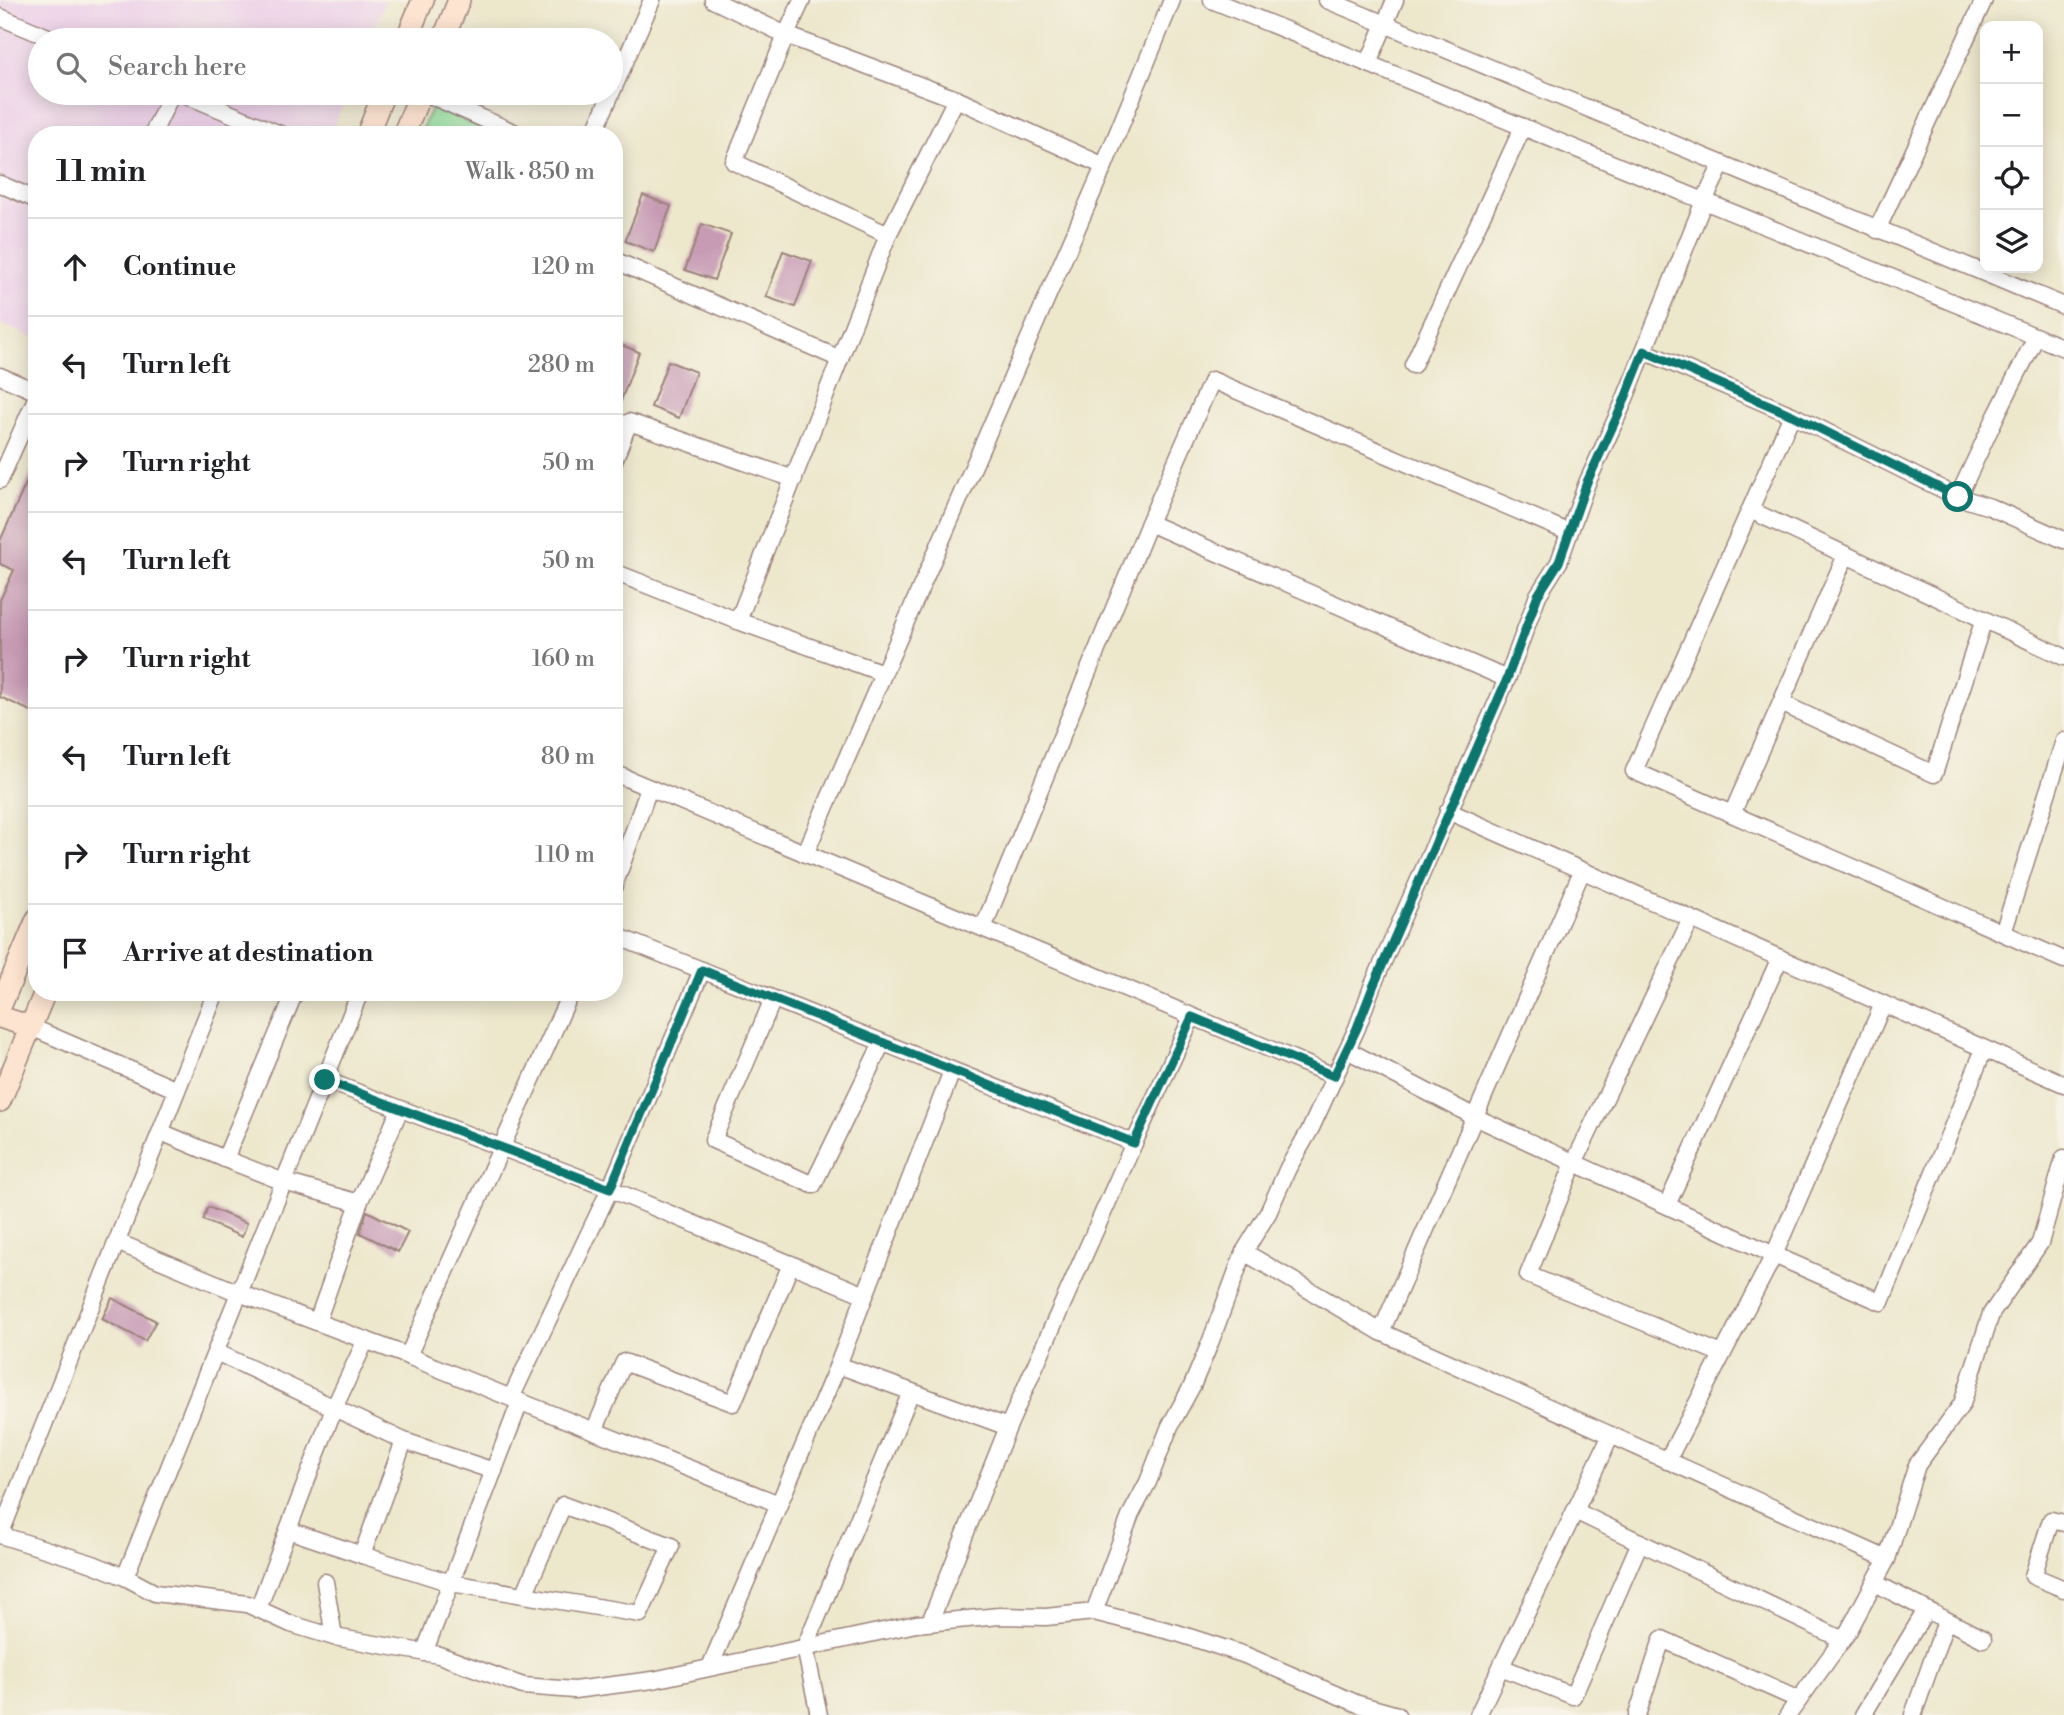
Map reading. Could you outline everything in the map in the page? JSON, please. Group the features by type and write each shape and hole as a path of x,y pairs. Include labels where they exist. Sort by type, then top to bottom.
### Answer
{"street":[{"path":"411,28 423,0"},
{"path":"448,28 460,0"},
{"path":"623,66 652,0"},
{"path":"713,0 786,35 956,100 1104,166"},
{"path":"802,0 734,162 888,235"},
{"path":"805,854 1104,166 1172,0"},
{"path":"1212,0 2064,348"},
{"path":"1328,0 2064,306"},
{"path":"1368,64 1395,0"},
{"path":"1877,230 1984,0"},
{"path":"0,17 28,29"},
{"path":"738,621 888,235 956,100"},
{"path":"156,126 166,105"},
{"path":"210,105 260,126"},
{"path":"371,126 379,105"},
{"path":"407,126 417,105"},
{"path":"451,105 499,126"},
{"path":"597,126 606,105"},
{"path":"1413,365 1523,127"},
{"path":"1094,1612 1132,1514 1210,1343 1244,1252 1268,1213 1347,1050 1507,679 1538,595 1559,562 1587,482 1622,406 1704,201 1722,164"},
{"path":"0,184 28,196"},
{"path":"623,264 840,359"},
{"path":"1958,497 2036,337"},
{"path":"1644,351 1792,415 1958,497 1990,507 2064,540"},
{"path":"0,376 28,390"},
{"path":"983,929 1149,523 1212,380 1568,532"},
{"path":"0,480 28,415"},
{"path":"1792,415 1634,771 2064,960"},
{"path":"623,438 629,422 794,479"},
{"path":"1750,510 2064,657"},
{"path":"1149,523 1507,679"},
{"path":"1732,814 1846,555"},
{"path":"623,576 738,621 883,673"},
{"path":"1781,703 1934,774 1984,619"},
{"path":"2003,933 2064,741"},
{"path":"623,777 1334,1076"},
{"path":"623,861 649,788"},
{"path":"1448,811 2064,1084"},
{"path":"1381,1332 1582,871"},
{"path":"1691,919 1574,1163 1528,1275 1722,1354"},
{"path":"623,939 1134,1143"},
{"path":"0,1007 28,940"},
{"path":"1667,1205 1780,958"},
{"path":"424,1653 494,1471 516,1400 610,1189 702,970"},
{"path":"773,999 713,1140 813,1185 882,1043"},
{"path":"0,1101 41,1001"},
{"path":"212,1001 0,1535 125,1577 155,1593 247,1604 291,1624 334,1637 364,1640 439,1655 523,1686 574,1690 653,1680 930,1622 1094,1612 1177,1633 1245,1655 1355,1710 1397,1715"},
{"path":"225,1159 291,1001"},
{"path":"125,1577 356,1001"},
{"path":"408,1356 566,1001"},
{"path":"1667,1461 1774,1255 1883,1004"},
{"path":"0,1017 31,1027 177,1090"},
{"path":"930,1622 1008,1427 1192,1017"},
{"path":"1347,1050 1475,1117 1881,1302 1984,1049"},
{"path":"710,1667 838,1365 952,1070"},
{"path":"325,1080 610,1189 865,1295"},
{"path":"317,1322 359,1203 400,1109"},
{"path":"161,1132 284,1182 359,1203"},
{"path":"1788,1715 1843,1640 1887,1559 1917,1465 1962,1404 1991,1314 2040,1243 2064,1158"},
{"path":"117,1242 239,1293 408,1356 779,1504"},
{"path":"1244,1252 1381,1332 1887,1559"},
{"path":"594,1431 624,1362 733,1403 791,1264"},
{"path":"258,1609 334,1408 366,1340"},
{"path":"216,1352 404,1441 494,1471"},
{"path":"838,1365 1008,1427"},
{"path":"819,1715 805,1647 911,1392"},
{"path":"1478,1715 1611,1435"},
{"path":"362,1555 404,1441"},
{"path":"288,1530 451,1583 524,1595 640,1614 671,1546 563,1505 524,1595"},
{"path":"1575,1511 1843,1640"},
{"path":"2064,1523 2051,1520 2033,1576 2064,1589"},
{"path":"1501,1667 1573,1696 1640,1542"},
{"path":"325,1582 334,1637"},
{"path":"1875,1583 1983,1639"},
{"path":"1863,1715 1926,1610"},
{"path":"1913,1715 1946,1621"},
{"path":"1637,1715 1662,1639 1799,1700"}],"shaded area":[{"path":"0,0 386,0 374,28 28,28 28,105 342,105 334,126 28,126 28,335 0,324"}],"green space":[{"path":"432,106 478,126 423,126"}],"building":[{"path":"643,195 671,206 654,252 625,241"},
{"path":"702,224 731,234 714,280 685,270"},
{"path":"783,251 812,261 795,307 766,297"},
{"path":"623,346 639,352 623,395"},
{"path":"668,361 696,372 679,418 651,407"},
{"path":"28,479 28,710 0,697 0,600 14,570 0,564 0,541"},
{"path":"208,1207 247,1223 242,1237 203,1220"},
{"path":"367,1211 408,1232 398,1252 360,1233"},
{"path":"112,1298 156,1321 145,1341 102,1319"}],"route":[{"path":"325,1080 610,1189 702,970 1134,1143 1192,1017 1334,1076 1507,679 1538,595 1559,562 1587,482 1644,351 1792,415 1958,497"}]}
